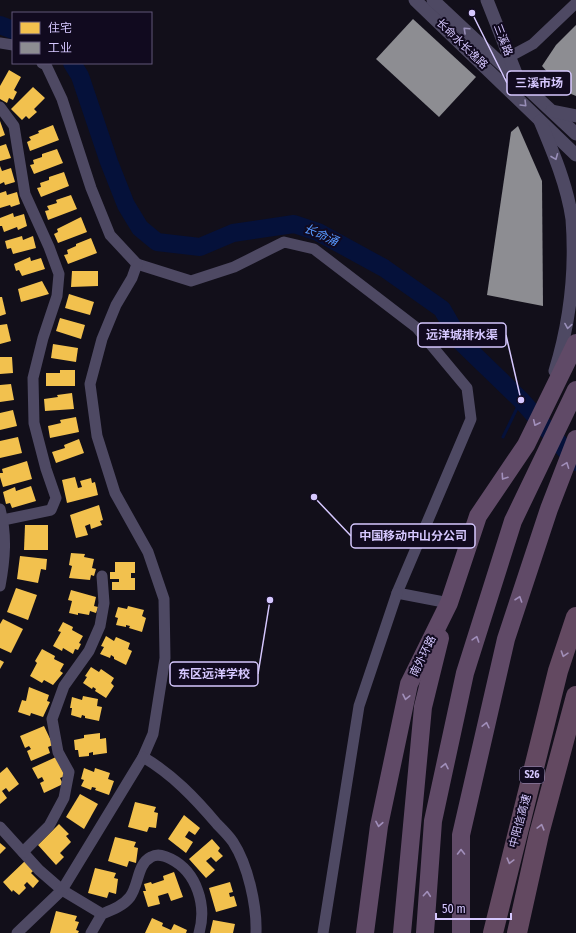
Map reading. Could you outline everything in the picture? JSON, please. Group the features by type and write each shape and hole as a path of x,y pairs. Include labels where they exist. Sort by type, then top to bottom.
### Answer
{"highway":[{"name":"南外环路","path":"365,933 379,826 409,684 450,602 478,516 526,445 576,343"},
{"path":"426,933 433,821 465,673 513,521 576,390"},
{"path":"461,933 461,835 506,639 576,439"},
{"path":"402,933 423,707 450,602"},
{"name":"中阳信高速","path":"493,933 558,671 576,617"},
{"name":"中阳信高速","path":"517,933 539,834 576,696"}],"street":[{"name":"长命水长逸路","path":"415,0 576,155"},
{"name":"长命水长逸路","path":"434,0 576,134"},
{"name":"三溪路","path":"487,0 519,80"},
{"path":"509,57 533,44 576,3"},
{"path":"479,43 490,38 498,27"},
{"path":"0,43 12,45"},
{"path":"44,64 46,65 62,99 91,188 110,235 137,264 191,281 234,267 284,242 314,249 417,328 467,388 471,419 397,593 358,706 323,933"},
{"path":"0,108 14,126 25,194 59,274 57,296 43,338 33,378 34,423 46,469 56,498 51,510 3,520"},
{"path":"552,111 576,116"},
{"path":"540,121 558,163 572,219 575,277 566,334 546,402"},
{"path":"17,933 62,890 143,757 153,734 165,658 164,599 148,552 115,493 97,436 90,384 102,339 116,305 132,278 137,264"},
{"path":"0,509 5,528 5,560 0,586"},
{"path":"22,852 49,826 64,798 69,772 58,752 52,719 64,686 89,650 100,626 104,603 102,576"},
{"path":"397,593 450,602"},
{"path":"143,757 157,765 194,797 234,842 251,884 256,933"},
{"path":"0,827 22,852 62,890 102,914"},
{"path":"91,933 102,914 115,909 130,897 143,864 151,856 162,855 180,863 192,878 202,904 201,926 199,933"}],"building: 住宅":[{"path":"9,70 21,77 14,90 17,92 13,100 9,98 7,103 0,99 0,86"},
{"path":"33,87 45,98 34,109 37,112 29,119 26,116 22,120 11,109"},
{"path":"0,121 5,135 0,137"},
{"path":"53,125 59,140 30,151 27,142 31,140 29,137 39,133 38,131"},
{"path":"6,144 11,158 0,161 0,146"},
{"path":"57,149 63,163 34,174 30,165 34,164 33,160 42,157 42,154"},
{"path":"0,166 2,171 11,168 15,182 5,185 4,182 0,184"},
{"path":"64,172 69,186 41,197 37,188 41,187 40,183 49,180 49,177"},
{"path":"6,191 7,195 17,192 20,204 0,208 0,193"},
{"path":"71,195 77,209 48,220 45,211 49,210 47,206 57,203 56,200"},
{"path":"13,213 14,217 24,214 27,226 18,230 17,227 4,232 2,226 0,226 0,218"},
{"path":"81,217 87,232 58,243 54,234 58,232 57,229"},
{"path":"22,236 23,240 33,236 36,248 13,254 11,248 7,249 5,241"},
{"path":"91,238 97,253 68,264 64,255 68,254 67,250 76,246 76,244"},
{"path":"30,257 31,261 41,258 45,269 22,276 19,270 16,271 14,264"},
{"path":"72,271 98,271 98,286 71,287"},
{"path":"42,281 49,294 21,302 18,289"},
{"path":"69,294 94,302 90,315 65,308"},
{"path":"0,297 2,297 6,314 0,316"},
{"path":"60,318 85,325 81,339 56,331"},
{"path":"7,324 11,341 0,344 0,325"},
{"path":"53,344 78,348 76,362 51,358"},
{"path":"0,357 12,357 13,373 0,374"},
{"path":"60,370 75,370 75,386 46,386 46,373 60,373"},
{"path":"11,384 14,400 0,402 0,385"},
{"path":"72,393 74,409 45,411 44,399"},
{"path":"13,410 17,426 0,430 0,413"},
{"path":"76,417 79,432 50,438 48,426 61,423 60,420"},
{"path":"18,437 22,453 0,458 0,441"},
{"path":"79,439 84,453 56,463 52,452 65,448 64,445"},
{"path":"27,461 32,479 3,487 0,477 0,473 3,473 2,469"},
{"path":"75,477 78,488 82,487 80,481 91,478 92,483 95,482 98,495 67,503 62,480"},
{"path":"31,486 36,501 12,508 10,503 6,504 3,492 15,487 16,491"},
{"path":"99,505 103,520 100,521 102,525 91,529 90,524 85,526 88,535 76,538 70,515"},
{"path":"25,525 48,525 48,550 24,550"},
{"path":"71,553 85,554 84,557 94,559 92,568 96,569 94,576 91,575 90,580 69,578 72,566 69,565"},
{"path":"20,556 47,559 46,570 41,569 38,583 17,579"},
{"path":"115,562 135,562 135,573 131,573 131,578 135,578 135,590 112,590 112,582 119,582 119,579 110,579 110,572 115,572"},
{"path":"16,588 37,595 28,620 7,612"},
{"path":"71,590 96,597 94,606 98,607 96,613 90,611 89,615 78,613 78,615 69,613 72,601 68,600"},
{"path":"128,606 144,610 142,616 146,618 142,632 129,628 130,626 126,625 126,627 116,625 118,618 115,617 118,607 127,609"},
{"path":"3,619 23,629 11,653 0,648 0,624"},
{"path":"63,622 73,627 72,630 83,636 79,643 81,644 78,650 75,649 73,654 63,648 62,651 53,646 61,632 58,631"},
{"path":"106,636 114,641 116,637 130,643 128,649 132,651 126,665 114,659 111,655 110,658 100,654 104,647 101,646"},
{"path":"42,649 55,656 54,659 64,664 60,671 63,673 53,685 44,680 42,683 30,676 37,663 35,661"},
{"path":"0,660 4,662 0,669"},
{"path":"91,667 99,672 101,669 114,678 111,683 114,686 106,698 95,691 96,689 93,687 92,689 83,683 87,677 85,676"},
{"path":"29,687 49,695 47,701 50,702 43,717 31,713 30,716 18,712 22,700 26,701"},
{"path":"83,696 98,699 97,706 102,707 99,721 85,718 85,716 82,715 81,718 71,715 72,708 70,708 72,697 82,700"},
{"path":"44,726 53,745 48,747 50,753 31,761 27,751 31,749 29,746 25,748 20,736"},
{"path":"100,733 100,739 106,738 107,753 93,755 93,752 89,753 89,756 79,757 78,750 75,750 74,740 84,738 84,735"},
{"path":"56,757 65,776 60,778 63,784 44,793 40,783 44,781 42,777 38,779 32,768"},
{"path":"7,767 19,784 9,792 6,788 2,791 7,798 0,804 0,773"},
{"path":"84,768 94,772 95,768 110,773 108,779 114,781 109,795 95,790 96,788 92,787 91,790 81,786 84,780 81,779"},
{"path":"80,794 98,804 84,829 66,817"},
{"path":"135,802 156,807 154,812 158,813 156,828 149,827 147,832 128,827"},
{"path":"184,815 200,828 195,835 189,831 185,837 193,842 186,853 168,839"},
{"path":"59,824 69,834 66,836 71,842 60,853 64,857 56,865 38,845"},
{"path":"115,837 136,842 134,847 138,848 136,863 129,861 127,867 108,861"},
{"path":"212,839 220,848 218,851 223,856 216,862 211,857 206,861 215,870 206,878 189,859"},
{"path":"0,843 6,848 0,854"},
{"path":"25,861 34,870 31,873 39,881 33,888 27,882 24,885 26,888 19,895 13,890 12,892 3,882"},
{"path":"95,868 116,873 114,878 118,879 116,894 109,892 107,898 88,893"},
{"path":"174,872 183,897 171,901 168,893 158,896 160,904 148,907 143,891 146,891 144,884 151,882 152,884 164,880 163,876"},
{"path":"230,882 233,892 229,893 230,897 234,896 237,906 216,912 209,888"},
{"path":"56,911 77,916 75,921 79,922 76,930 79,931 78,933 50,933"},
{"path":"152,918 163,923 162,926 171,930 174,924 187,930 186,933 145,933"},
{"path":"213,920 235,924 233,933 210,933"}],"building: 工业":[{"path":"413,19 476,77 439,117 376,59"},
{"path":"576,25 576,96 564,91 542,66 556,45"},
{"path":"518,126 542,181 543,306 487,295 511,132"}],"waterway":[{"name":"长命涌","path":"0,25 12,30"},
{"name":"长命涌","path":"73,64 80,76 109,162 126,205 140,228 157,242 200,247 233,233 294,224 318,232 384,268 442,309 461,342 521,400 576,462"},
{"path":"503,437 521,400"}],"place":[{"name":"三溪市场","path":"472,13"},
{"name":"远洋城排水渠","path":"521,400"},
{"name":"中国移动中山分公司","path":"314,497"},
{"name":"东区远洋学校","path":"270,600"}]}
